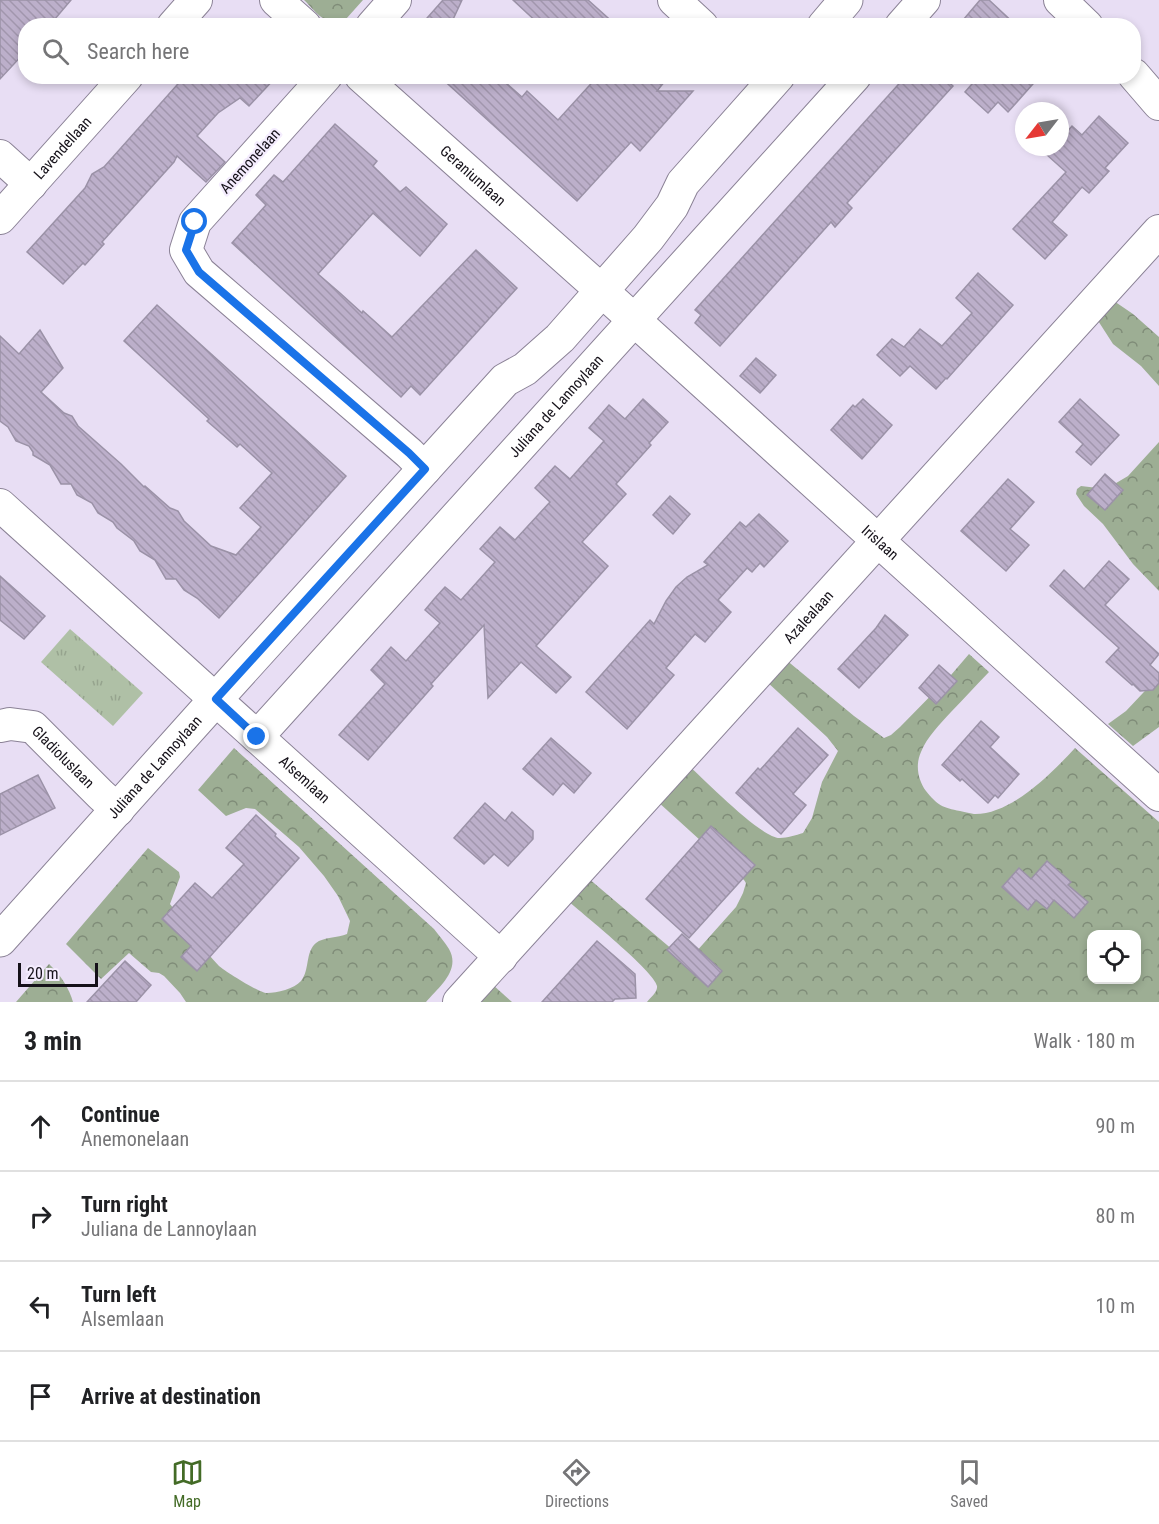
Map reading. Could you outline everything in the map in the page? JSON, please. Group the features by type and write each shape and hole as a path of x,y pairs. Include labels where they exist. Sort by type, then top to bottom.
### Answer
{"street":[{"path":"180,18 196,0"},
{"path":"276,0 296,18"},
{"path":"379,18 395,0"},
{"path":"674,0 693,18"},
{"path":"831,18 846,0"},
{"path":"908,18 924,0"},
{"path":"1060,0 1078,18"},
{"path":"1141,83 1159,104"},
{"name":"Lavendellaan","path":"0,218 120,84"},
{"name":"Anemonelaan","path":"319,84 195,222 186,250 199,272 425,469"},
{"name":"Geraniumlaan","path":"370,84 593,283"},
{"name":"Juliana de Lannoylaan","path":"0,940 505,380 525,369 560,338 593,283 648,238 672,206 682,183 765,84"},
{"name":"Juliana de Lannoylaan","path":"257,737 848,84"},
{"path":"0,156 31,184"},
{"name":"Azalealaan","path":"459,1002 1159,231"},
{"name":"Irislaan","path":"593,283 1159,795"},
{"name":"Alsemlaan","path":"0,505 501,957"},
{"name":"Gladioluslaan","path":"0,726 10,723 33,727 118,810"}],"green space":[{"path":"304,0 363,0 347,18 324,18"},
{"path":"1111,299 1133,314 1159,337 1159,386 1141,366 1113,344 1095,316"},
{"path":"1159,442 1159,591 1133,564 1103,524 1084,506 1076,494 1077,489 1081,486 1106,489 1128,476"},
{"path":"70,629 143,693 113,726 41,662"},
{"path":"969,654 989,672 938,726 927,741 918,762 921,782 937,803 949,809 974,814 1002,808 1030,791 1075,748 1159,822 1159,1002 647,1002 657,988 653,979 632,956 568,901 588,878 680,956 695,953 736,907 746,883 657,801 689,766 760,829 780,838 803,833 812,818 822,782 838,751 827,737 766,681 785,659 884,738 900,727"},
{"path":"1159,676 1159,727 1133,746 1108,724 1126,711"},
{"path":"234,748 434,929 444,941 452,957 450,971 447,978 426,1002 186,1002 164,976 151,972 129,953 101,979 66,944 148,848 179,872 180,877 170,904 206,951 222,969 263,992 280,991 298,984 304,977 310,951 316,943 347,934 350,921 338,896 299,847 255,809 246,808 226,816 198,790"},
{"path":"49,964 64,981 73,1002 16,1002"},
{"path":"493,985 512,1002 477,1002"}],"building":[{"path":"0,0 71,0 56,18 18,18 18,60 0,79"},
{"path":"443,0 462,0 454,18 427,18"},
{"path":"513,0 588,0 608,18 532,18"},
{"path":"980,0 989,0 1008,18 965,18"},
{"path":"178,84 270,84 249,106 240,98 218,113 197,136 225,162 206,182 177,156 102,242 104,244 63,284 27,252 85,188 92,174 104,167"},
{"path":"448,84 507,84 522,97 527,91 558,120 591,84 663,84 657,91 693,91 640,151 631,142 577,201"},
{"path":"899,84 951,84 953,86 847,203 852,208 844,217 835,227 831,222 720,346 695,323 701,315 695,310"},
{"path":"972,84 1033,84 1008,112 998,102 988,113 965,92"},
{"path":"1099,116 1128,143 1105,168 1109,171 1089,193 1082,187 1052,222 1067,235 1045,259 1013,229 1066,172 1048,156 1069,156 1069,130 1072,126 1082,135"},
{"path":"335,124 377,161 373,166 400,192 406,187 447,224 420,256 373,213 318,274 392,337 476,250 517,288 420,395 411,386 401,397 232,243 266,205 256,195 274,175 283,182"},
{"path":"978,273 1013,305 936,389 910,366 900,376 877,355 892,339 904,347 920,329 942,346 972,313 956,298"},
{"path":"157,305 346,476 219,618 197,598 184,590 176,579 166,579 155,560 140,551 134,541 113,522 98,513 92,503 77,495 71,484 61,484 50,465 33,455 29,446 16,441 8,427 0,421 0,336 19,354 40,330 63,368 41,392 64,413 72,416 78,426 144,487 170,508 178,511 184,521 211,546 236,555 261,527 240,508 272,473 240,444 237,447 207,421 209,419 124,341"},
{"path":"756,358 776,375 760,393 740,376"},
{"path":"643,399 668,422 616,484 626,494 582,542 608,566 536,646 571,677 556,693 521,662 488,698 484,625 368,760 339,735 385,684 371,670 391,647 406,661 440,623 425,610 435,598 445,587 461,600 495,562 480,549 500,527 515,540 550,502 535,488 555,466 570,479 604,441 589,428 609,405 625,419"},
{"path":"863,399 892,425 862,459 831,430 853,405 855,407"},
{"path":"1080,399 1119,435 1091,465 1076,452 1083,444 1059,422"},
{"path":"1105,474 1123,490 1105,510 1087,495"},
{"path":"1008,479 1034,502 1010,529 1029,545 1006,571 961,531"},
{"path":"670,496 690,514 673,534 653,515"},
{"path":"759,514 788,541 764,567 760,563 752,572 747,568 718,600 731,612 705,642 695,634 666,668 674,675 627,729 586,692 650,620 654,624 676,587 687,577 708,565 704,562 740,522 746,527"},
{"path":"1109,561 1129,579 1105,605 1159,654 1150,665 1159,673 1159,683 1153,690 1140,691 1106,662 1119,648 1050,586 1064,570 1084,589"},
{"path":"0,576 45,616 24,639 0,620"},
{"path":"885,615 908,635 859,688 838,669"},
{"path":"939,665 957,681 936,704 919,688"},
{"path":"981,721 999,737 990,747 1019,774 998,798 995,795 988,803 962,779 960,781 942,765"},
{"path":"798,728 828,755 793,794 806,805 781,834 736,793"},
{"path":"551,738 591,773 574,793 563,783 553,795 523,769"},
{"path":"38,775 55,808 0,835 0,794"},
{"path":"485,803 505,821 512,812 533,831 533,839 508,866 494,854 484,864 454,838"},
{"path":"256,815 299,858 197,971 181,957 191,946 162,919 195,883 212,898 244,864 226,848"},
{"path":"711,826 755,865 689,938 646,899"},
{"path":"1047,861 1071,882 1068,885 1088,902 1074,918 1054,900 1047,909 1036,900 1028,910 1002,887 1019,868 1031,879"},
{"path":"682,934 722,971 708,987 667,950"},
{"path":"597,941 635,974 636,998 615,999 612,1002 542,1002"},
{"path":"125,961 151,985 136,1002 87,1002"}],"route":[{"path":"195,222 186,250 199,272 425,469 216,699 257,737"}]}
